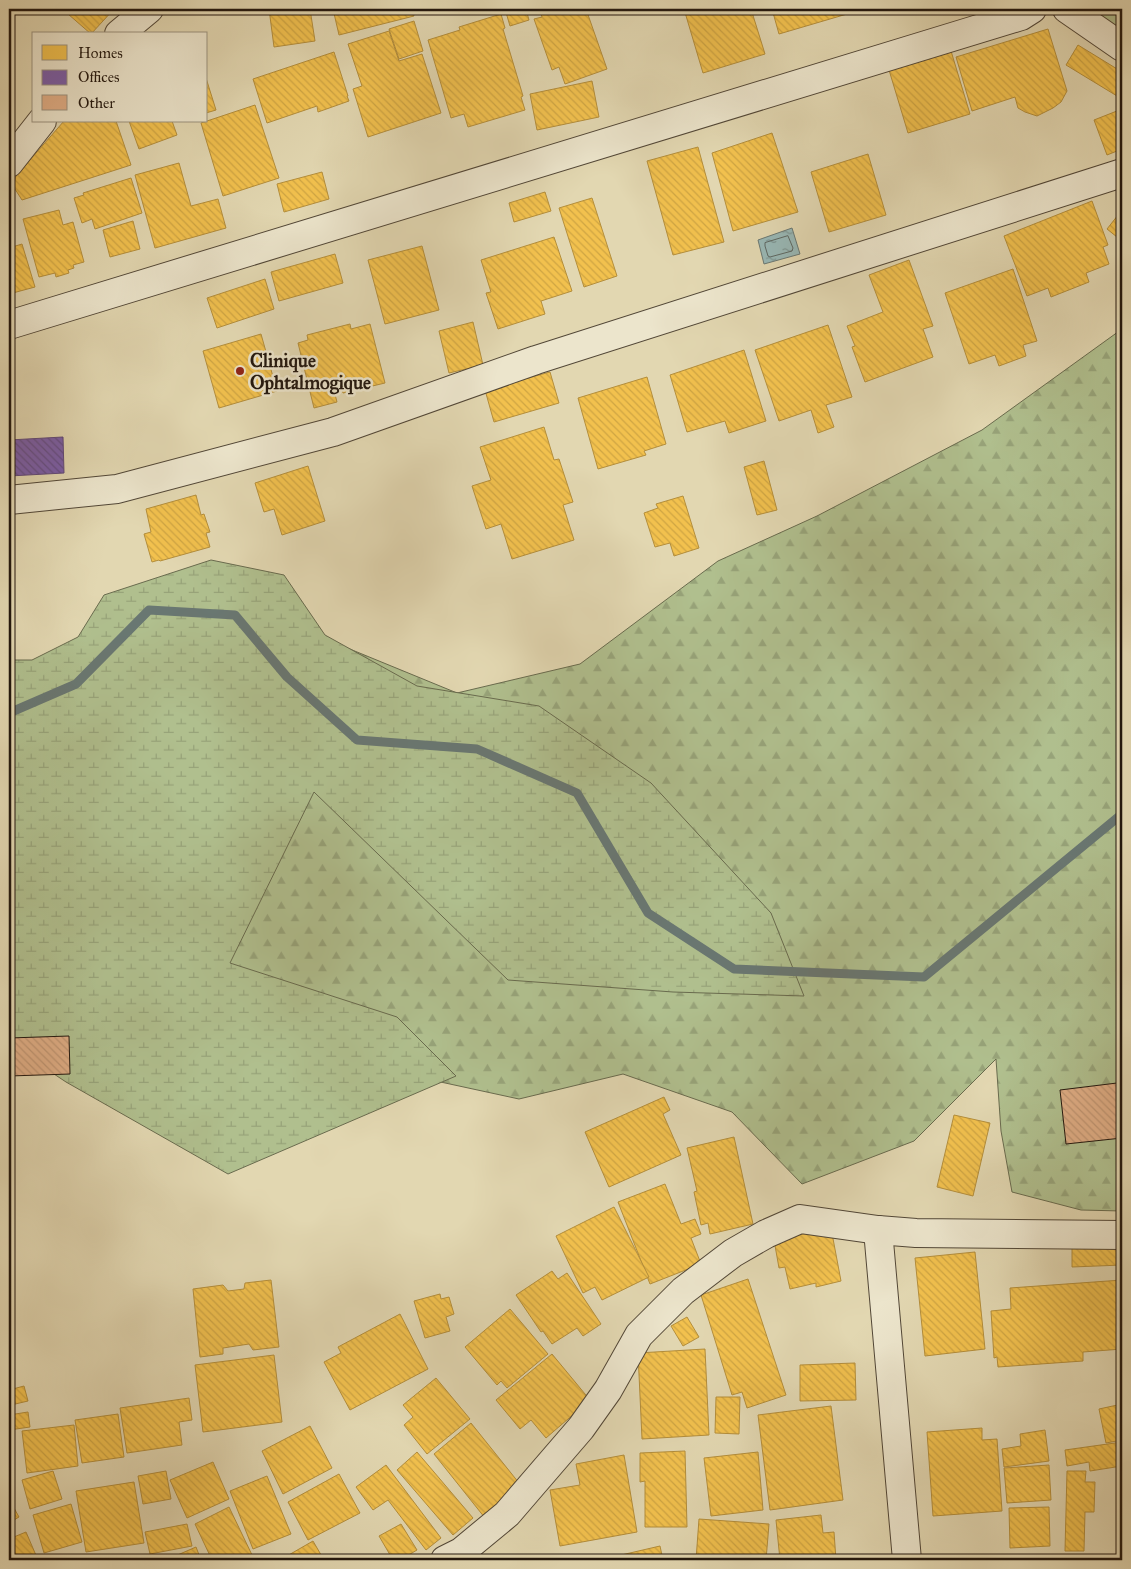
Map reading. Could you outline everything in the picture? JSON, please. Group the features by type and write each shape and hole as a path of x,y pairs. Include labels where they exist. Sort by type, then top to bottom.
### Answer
{"street":[{"path":"121,32 149,9"},
{"path":"1067,9 1122,46"},
{"path":"9,325 1021,11"},
{"path":"9,163 41,122"},
{"path":"9,500 117,489 333,432 545,357 1122,173"},
{"path":"445,1560 461,1552 507,1514 581,1428 608,1390 639,1335 690,1286 733,1253 766,1234 800,1219 878,1230 916,1233 1122,1235"},
{"path":"878,1230 907,1560"}],"green space":[{"path":"1092,9 1122,9 1122,39 1086,16"},
{"path":"1122,329 1122,1211 1081,1210 1012,1192 1001,1131 996,1059 914,1141 802,1184 732,1112 623,1074 519,1099 233,1037 139,657 301,629 457,693 580,664 718,561 817,516 982,430"},
{"path":"211,560 284,575 325,635 417,686 539,706 651,783 771,913 804,996 673,992 508,980 314,792 230,963 397,1017 456,1076 228,1174 66,1082 9,1044 9,660 32,660 78,637 104,595"}],"water":[{"path":"792,228 800,254 764,264 758,240"}],"building: Homes":[{"path":"72,9 114,9 93,32 89,32 68,14"},
{"path":"269,9 310,9 315,41 274,47"},
{"path":"333,9 412,9 414,16 339,35"},
{"path":"505,9 526,9 529,20 510,26"},
{"path":"555,9 586,9 607,69 565,84 559,67 552,70 534,19 542,17 541,14"},
{"path":"684,9 751,9 765,54 703,73"},
{"path":"772,9 864,9 779,34"},
{"path":"501,14 505,28 503,29 523,96 521,97 525,110 468,127 464,114 451,118 428,40 460,30 459,27"},
{"path":"414,21 423,51 399,59 389,29"},
{"path":"1048,29 1067,91 1061,102 1037,116 1018,108 1015,97 972,111 956,57"},
{"path":"389,31 399,61 422,54 441,113 368,137 353,89 362,86 348,44"},
{"path":"948,41 970,114 908,133 886,60"},
{"path":"1078,45 1122,72 1122,99 1066,65"},
{"path":"334,52 349,101 318,112 317,106 267,123 253,79"},
{"path":"592,81 599,117 537,130 530,94"},
{"path":"208,84 216,110 208,112"},
{"path":"255,105 279,178 223,196 201,123"},
{"path":"1122,109 1122,149 1107,155 1094,120"},
{"path":"63,122 116,122 131,165 22,200 13,186 16,176"},
{"path":"129,122 172,122 177,135 139,149"},
{"path":"772,133 798,212 733,231 712,153"},
{"path":"698,147 724,242 673,255 647,161"},
{"path":"868,154 886,215 829,232 811,172"},
{"path":"179,163 191,206 218,199 226,228 155,248 135,175"},
{"path":"322,172 329,199 284,212 277,184"},
{"path":"131,178 142,213 95,229 92,219 82,223 74,198 84,195 83,193"},
{"path":"545,192 551,211 514,222 509,203"},
{"path":"592,198 617,276 584,287 559,208"},
{"path":"1092,201 1108,245 1103,247 1109,264 1086,273 1089,282 1051,297 1048,288 1027,296 1004,236"},
{"path":"59,210 63,225 73,222 84,262 73,265 74,268 68,270 69,273 56,277 55,273 39,277 23,219"},
{"path":"1122,210 1122,241 1107,229"},
{"path":"133,221 140,249 110,257 103,230"},
{"path":"554,237 572,291 541,301 545,314 498,329 486,293 491,292 481,260"},
{"path":"22,244 35,287 9,294 9,248"},
{"path":"422,246 439,310 385,324 368,260"},
{"path":"335,254 343,283 279,301 271,272"},
{"path":"909,260 933,326 923,329 933,357 865,382 852,347 855,346 847,326 883,312 869,275"},
{"path":"1013,269 1037,341 1023,345 1026,356 999,366 995,355 969,364 945,293"},
{"path":"265,279 274,309 217,328 207,298"},
{"path":"473,322 483,365 449,373 439,331"},
{"path":"350,324 351,329 370,324 385,383 343,393 339,377 331,379 337,402 314,408 298,343 308,340 307,335"},
{"path":"828,325 852,397 826,405 834,427 818,433 811,410 779,421 755,350"},
{"name":"Clinique Ophtalmogique","path":"261,334 277,391 219,408 203,351"},
{"path":"744,350 766,421 729,433 725,421 687,432 670,375"},
{"path":"550,372 559,403 494,422 485,390"},
{"path":"647,377 666,444 644,451 646,455 598,469 578,398"},
{"path":"544,427 554,460 559,459 573,502 563,505 574,540 512,559 501,524 486,529 472,486 491,480 480,447"},
{"path":"764,461 777,510 757,515 744,467"},
{"path":"308,466 325,521 282,535 274,509 264,512 255,483"},
{"path":"196,495 201,515 204,514 210,532 206,533 210,547 152,562 144,534 151,532 146,509"},
{"path":"683,496 699,548 674,556 670,543 655,547 644,513 658,508 656,504"},
{"path":"664,1097 670,1110 663,1114 681,1155 609,1187 585,1132"},
{"path":"954,1115 990,1123 973,1196 937,1187"},
{"path":"734,1137 753,1224 710,1234 708,1223 701,1225 694,1192 697,1191 687,1148"},
{"path":"665,1184 681,1224 695,1219 701,1234 691,1238 701,1264 650,1284 618,1202"},
{"path":"614,1207 649,1277 602,1300 595,1287 583,1293 556,1236"},
{"path":"831,1228 841,1281 816,1287 816,1283 790,1289 785,1267 779,1268 774,1240"},
{"path":"1122,1241 1122,1265 1072,1267 1072,1243"},
{"path":"975,1252 985,1349 925,1356 915,1258"},
{"path":"552,1271 558,1279 567,1273 601,1324 583,1336 577,1328 552,1344 543,1331 541,1332 516,1295"},
{"path":"748,1279 786,1395 747,1408 742,1392 732,1395 701,1295"},
{"path":"271,1280 279,1347 253,1350 249,1344 223,1348 223,1354 200,1357 193,1289 223,1285 228,1291 244,1289 245,1283"},
{"path":"1122,1280 1122,1349 1083,1352 1083,1361 998,1367 997,1357 994,1358 991,1311 1011,1309 1010,1288"},
{"path":"440,1294 441,1299 449,1297 454,1314 446,1317 450,1331 425,1338 414,1301"},
{"path":"510,1309 548,1354 507,1388 501,1381 497,1385 465,1347"},
{"path":"400,1314 428,1369 350,1410 324,1362 341,1353 338,1347"},
{"path":"687,1317 699,1337 683,1346 671,1326"},
{"path":"705,1349 709,1435 642,1439 638,1353"},
{"path":"552,1354 590,1400 546,1438 531,1420 520,1429 496,1400"},
{"path":"274,1355 282,1422 203,1432 195,1365"},
{"path":"855,1363 856,1400 800,1401 800,1365"},
{"path":"436,1378 470,1419 427,1454 404,1425 413,1417 403,1405"},
{"path":"24,1386 28,1401 11,1405 9,1390"},
{"path":"716,1397 740,1397 739,1434 715,1433"},
{"path":"189,1398 192,1420 179,1422 182,1445 127,1453 120,1408"},
{"path":"1122,1404 1122,1440 1106,1443 1099,1409"},
{"path":"831,1406 843,1500 770,1510 758,1415"},
{"path":"28,1412 30,1427 9,1430 9,1415"},
{"path":"118,1414 124,1457 82,1463 75,1420"},
{"path":"471,1423 523,1488 485,1518 434,1454"},
{"path":"74,1425 78,1466 27,1473 22,1431"},
{"path":"310,1426 332,1468 283,1494 262,1451"},
{"path":"982,1428 982,1440 997,1439 1002,1511 933,1516 927,1432"},
{"path":"1045,1430 1049,1461 1004,1467 1002,1449 1021,1446 1020,1434"},
{"path":"1122,1442 1122,1466 1090,1471 1089,1462 1067,1466 1065,1450"},
{"path":"685,1451 687,1527 645,1527 645,1481 640,1482 640,1453"},
{"path":"417,1452 473,1518 453,1535 397,1470"},
{"path":"758,1452 763,1510 711,1516 704,1458"},
{"path":"624,1455 637,1532 560,1546 550,1490 580,1485 576,1464"},
{"path":"213,1462 229,1499 187,1518 170,1480"},
{"path":"386,1465 441,1538 426,1550 388,1500 373,1510 356,1487"},
{"path":"1049,1465 1051,1500 1007,1503 1004,1468"},
{"path":"53,1471 62,1499 30,1509 22,1480"},
{"path":"166,1471 171,1499 143,1504 138,1476"},
{"path":"1067,1471 1086,1471 1085,1482 1095,1482 1094,1512 1085,1512 1084,1551 1065,1551"},
{"path":"339,1474 360,1513 308,1540 288,1502"},
{"path":"267,1476 291,1534 253,1549 230,1491"},
{"path":"134,1482 144,1543 86,1552 76,1491"},
{"path":"9,1499 19,1517 9,1523"},
{"path":"71,1504 82,1542 44,1553 33,1515"},
{"path":"229,1507 253,1557 247,1560 212,1560 195,1524"},
{"path":"1049,1507 1050,1546 1010,1548 1009,1508"},
{"path":"821,1515 823,1533 834,1532 836,1560 780,1560 776,1520"},
{"path":"699,1519 769,1524 766,1560 696,1560"},
{"path":"187,1524 192,1546 150,1554 145,1532"},
{"path":"401,1524 417,1550 400,1560 393,1560 379,1536"},
{"path":"26,1532 38,1560 9,1560 9,1539"},
{"path":"313,1541 324,1560 280,1560"},
{"path":"660,1546 663,1560 618,1560 617,1556"},
{"path":"196,1547 201,1560 166,1560"}],"building: Offices":[{"path":"63,437 64,473 9,476 9,440"}],"building: Other":[{"path":"69,1036 70,1074 9,1076 9,1038"},
{"path":"1117,1083 1122,1138 1066,1144 1060,1090"}],"waterway":[{"path":"9,713 76,684 149,610 235,615 287,677 357,740 477,749 577,793 648,913 734,969 924,977 1122,814"}],"place":[{"name":"Clinique Ophtalmogique","path":"240,371"}]}
